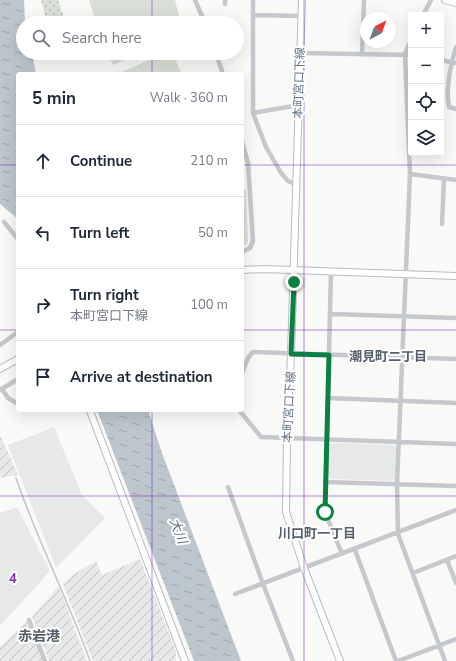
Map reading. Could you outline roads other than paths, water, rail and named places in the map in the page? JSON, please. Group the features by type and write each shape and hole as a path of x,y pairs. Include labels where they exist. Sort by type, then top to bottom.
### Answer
{"street":[{"path":"195,0 202,16"},
{"path":"253,0 253,113 266,147 281,172 288,181 297,185"},
{"name":"本町宮口下線","path":"302,0 297,185 287,438 286,512 304,568 340,661"},
{"path":"362,54 364,0"},
{"path":"425,12 431,0"},
{"path":"445,0 456,3"},
{"path":"253,15 301,16"},
{"path":"408,47 405,54 410,174 405,274 405,317 400,442 397,484 398,534 445,661"},
{"path":"456,47 447,100 449,107 456,109"},
{"path":"300,53 408,54"},
{"path":"218,60 222,72"},
{"path":"444,60 454,62"},
{"path":"253,113 299,105"},
{"path":"244,148 248,163 253,241 250,248 244,251"},
{"path":"410,174 456,180"},
{"path":"442,224 444,178"},
{"path":"3,222 16,237"},
{"path":"244,270 456,276"},
{"path":"331,272 325,512 342,554"},
{"path":"331,314 456,318"},
{"path":"0,345 16,333"},
{"path":"244,369 248,358 254,352 456,360"},
{"path":"0,369 16,360"},
{"path":"16,380 1,389 8,398 16,403"},
{"path":"328,398 456,404"},
{"path":"90,412 185,661"},
{"path":"241,412 261,437 456,444"},
{"path":"325,482 456,486"},
{"path":"228,487 293,661"},
{"path":"235,594 398,534 456,510"},
{"path":"355,550 397,661 456,638"},
{"path":"413,572 456,556"},
{"path":"447,560 456,583"},
{"path":"29,620 45,661"}],"water":[{"path":"0,0 24,0 25,16 16,16 16,60 33,60 36,72 16,72 16,217 0,204"},
{"name":"大川","path":"98,412 149,412 162,453 241,661 194,661"}],"waterway":[{"path":"16,478 33,524 90,661"}],"district":[{"name":"潮見町二丁目","path":"388,357"},
{"name":"川口町一丁目","path":"317,534"},
{"name":"赤岩港","path":"39,636"}]}
